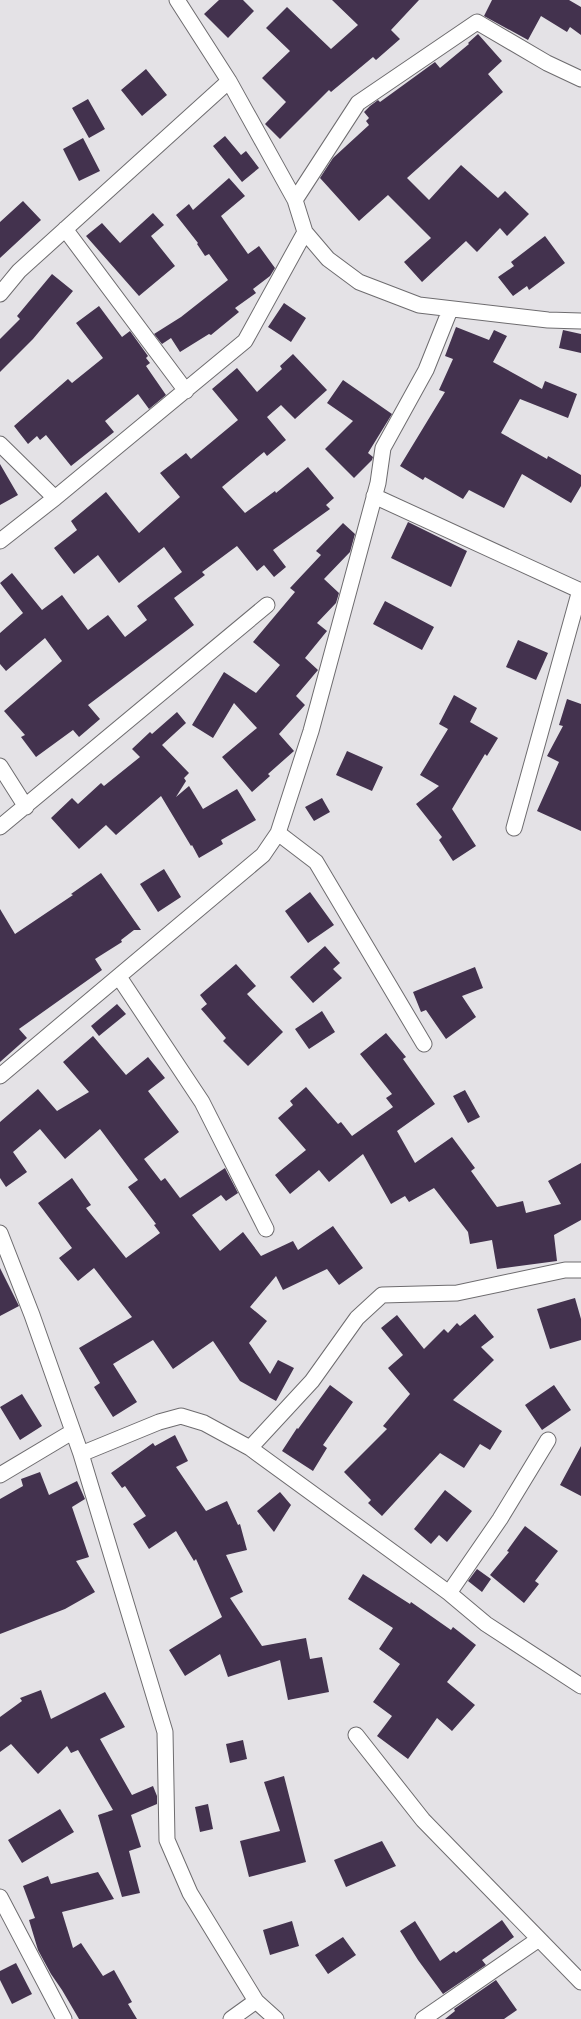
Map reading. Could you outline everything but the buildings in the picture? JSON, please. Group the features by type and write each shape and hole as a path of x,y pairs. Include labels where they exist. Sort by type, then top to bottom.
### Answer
{"street":[{"path":"177,0 229,81 295,200 305,232 328,258 359,282 419,305 450,310 548,320 581,321"},
{"path":"295,200 358,103 477,22 547,63 581,79"},
{"path":"0,294 19,271 229,81"},
{"path":"65,229 186,391"},
{"path":"0,541 55,498 245,341 305,232"},
{"path":"0,1076 263,855 278,833 311,731 374,496 383,448 426,370 450,310"},
{"path":"0,444 55,498"},
{"path":"374,496 580,590 514,828"},
{"path":"0,827 267,605"},
{"path":"0,766 26,806"},
{"path":"278,833 316,862 424,1044"},
{"path":"119,976 202,1102 266,1229"},
{"path":"0,1233 32,1315 81,1454 165,1732 167,1840 190,1892 256,2001 276,2019"},
{"path":"250,1448 312,1381 358,1318 382,1295 457,1293 565,1270 581,1270"},
{"path":"81,1454 159,1422 181,1416 204,1423 250,1448 449,1593 486,1624 581,1686"},
{"path":"0,1475 72,1432"},
{"path":"449,1593 500,1520 548,1440"},
{"path":"356,1735 423,1820 581,1982"},
{"path":"0,1897 64,2019"},
{"path":"424,2019 539,1939"},
{"path":"231,2019 256,2001"}]}
